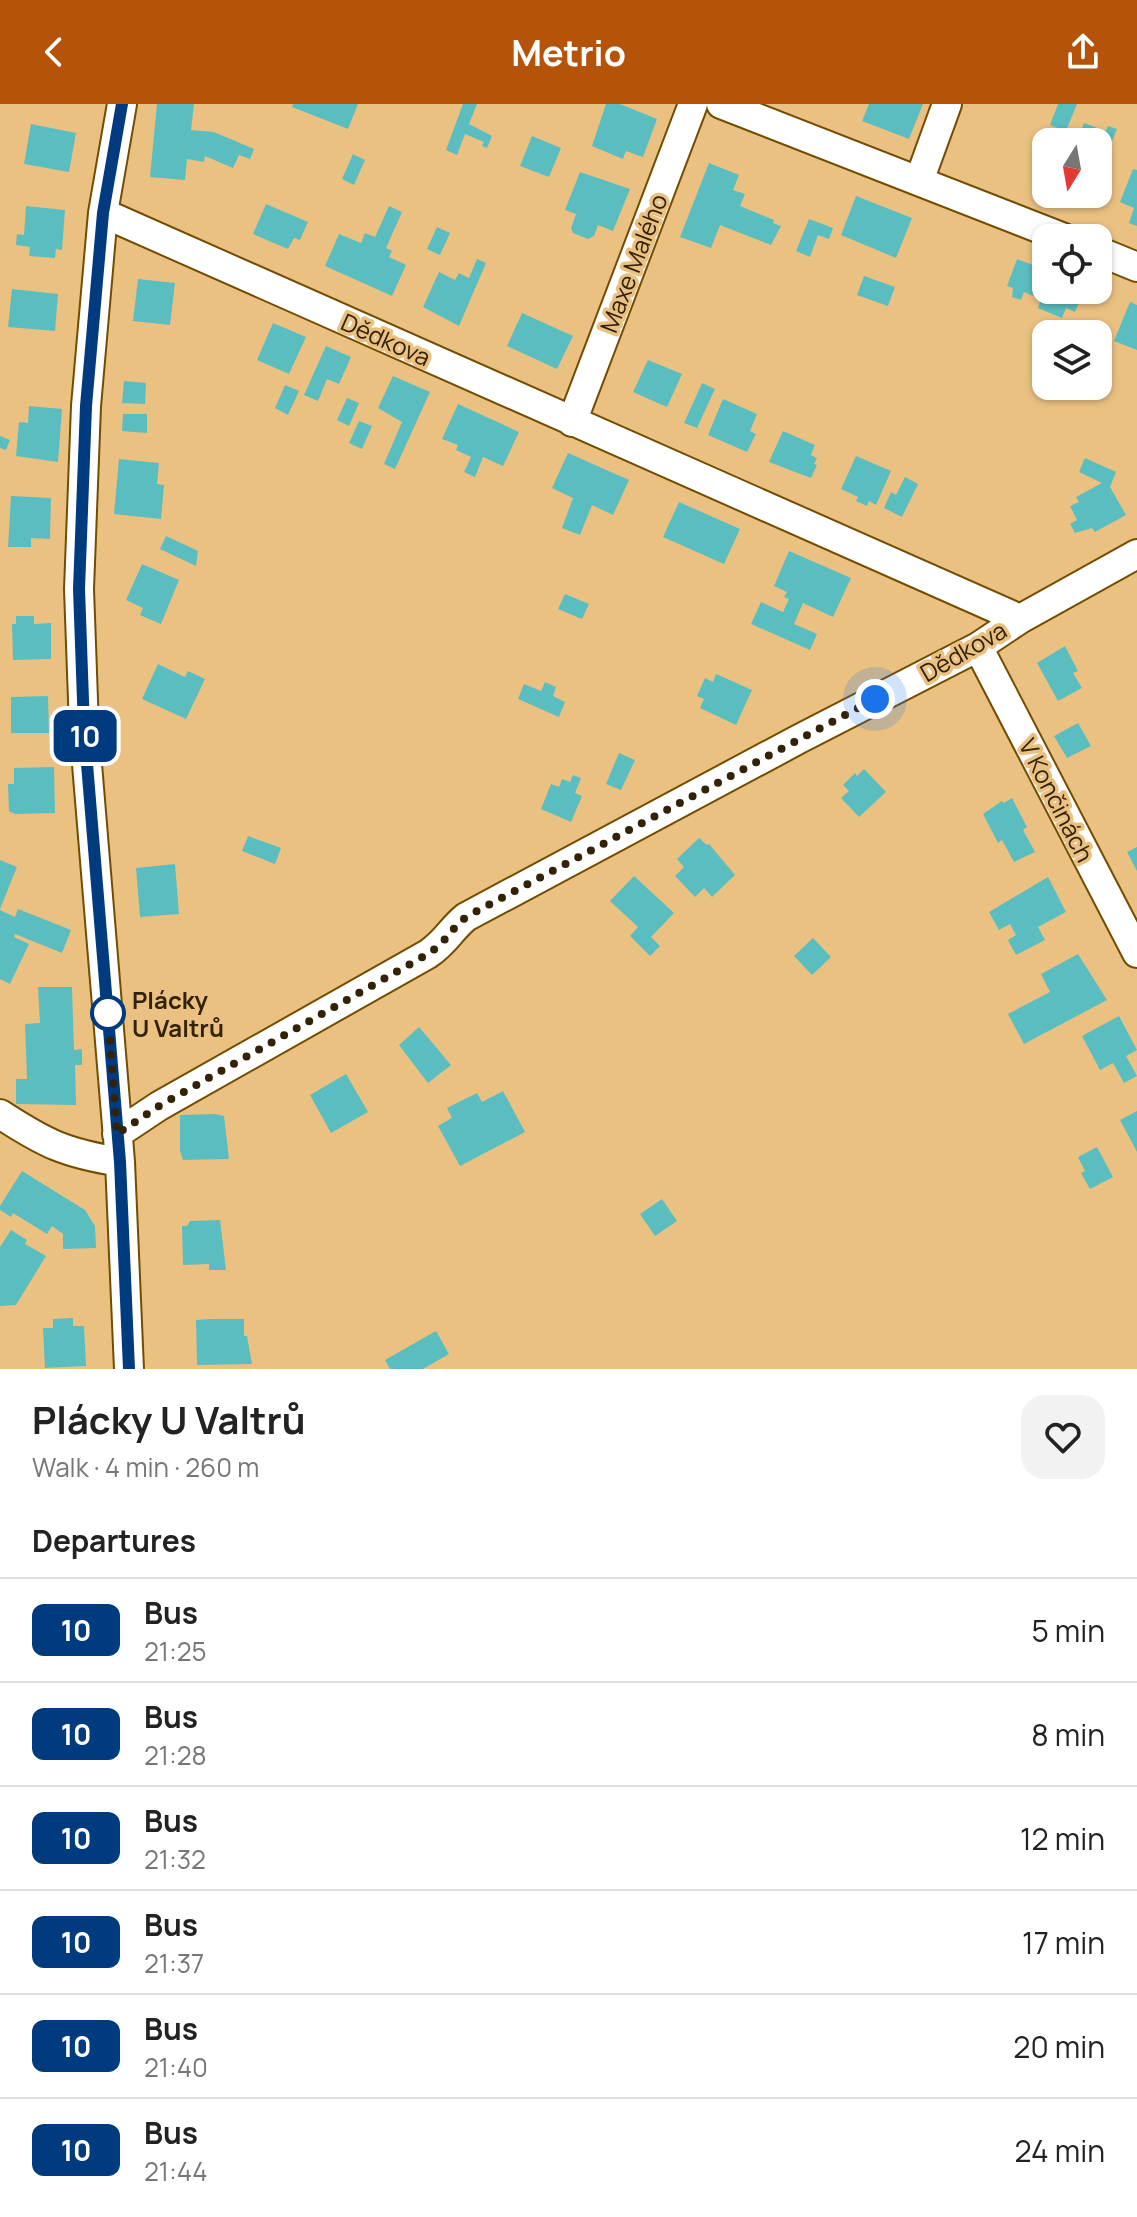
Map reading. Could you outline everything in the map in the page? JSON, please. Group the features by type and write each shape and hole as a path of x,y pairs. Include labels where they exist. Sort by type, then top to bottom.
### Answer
{"street":[{"path":"122,104 103,213 86,406 79,589 84,728 120,1162 129,1369"},
{"name":"Maxe Malého","path":"572,422 693,104"},
{"path":"721,104 1032,225"},
{"path":"919,181 947,104"},
{"name":"Dědkova","path":"103,213 1020,619"},
{"path":"1112,257 1137,267"},
{"name":"Dědkova","path":"117,1134 159,1106 428,954 445,943 456,925 466,917 978,647 1020,619 1137,554"},
{"name":"V Končinách","path":"978,647 1137,953"},
{"path":"0,1114 46,1143 78,1156 120,1162"}],"building":[{"path":"157,104 194,104 191,130 214,132 254,149 250,159 239,155 233,168 205,156 204,162 187,159 185,180 150,177"},
{"path":"293,104 358,104 348,129 292,107"},
{"path":"463,104 477,104 469,124 492,136 487,148 482,146 484,142 465,134 457,155 446,150"},
{"path":"606,104 620,104 657,119 643,157 626,151 623,159 592,146"},
{"path":"869,104 923,104 909,139 862,121"},
{"path":"1058,104 1077,104 1067,128 1050,125"},
{"path":"31,124 76,133 69,172 24,164"},
{"path":"1108,126 1117,129 1112,141 1112,128"},
{"path":"532,136 561,148 549,177 520,166"},
{"path":"353,154 365,160 354,185 342,179"},
{"path":"709,163 739,175 733,190 745,194 740,206 781,226 771,245 720,225 711,248 680,237"},
{"path":"1133,169 1137,170 1137,226 1129,223 1134,208 1120,202"},
{"path":"580,172 630,189 613,231 598,225 594,236 588,239 573,233 571,228 576,214 565,210"},
{"path":"856,196 912,218 896,258 841,235"},
{"path":"266,204 308,222 300,240 294,238 288,249 253,234"},
{"path":"26,206 65,210 62,250 56,249 55,258 29,256 30,247 16,245 17,234 24,235"},
{"path":"389,206 402,212 386,248 392,251 389,257 406,265 392,296 325,266 339,234 361,243 365,233 375,237"},
{"path":"809,219 833,228 829,239 818,235 810,257 796,251"},
{"path":"437,227 450,233 440,255 427,249"},
{"path":"477,259 486,263 459,326 423,307 439,272 455,280 459,273 469,278"},
{"path":"1017,259 1032,265 1032,295 1024,292 1021,300 1012,297 1013,288 1007,286"},
{"path":"864,276 895,287 888,306 857,295"},
{"path":"138,279 175,283 170,325 133,321"},
{"path":"12,289 58,294 55,331 8,327"},
{"path":"1130,302 1137,305 1137,350 1114,341"},
{"path":"1039,304 1078,304 1075,312 1066,308 1062,318 1038,308"},
{"path":"522,313 573,336 557,369 507,346"},
{"path":"273,323 306,337 289,374 257,360"},
{"path":"326,346 351,357 339,384 327,379 318,401 304,395"},
{"path":"648,360 682,374 667,407 633,392"},
{"path":"393,376 430,392 395,469 384,464 402,422 378,408"},
{"path":"124,381 146,383 145,404 122,403"},
{"path":"702,383 715,389 697,428 684,423"},
{"path":"285,385 299,391 288,415 275,408"},
{"path":"347,398 359,403 349,426 337,420"},
{"path":"723,399 757,414 750,431 756,434 747,452 708,435"},
{"path":"458,404 519,432 503,466 483,457 475,477 464,472 471,457 456,450 458,445 442,439"},
{"path":"29,406 62,409 58,462 16,456 19,422 28,423"},
{"path":"123,414 147,414 147,433 122,431"},
{"path":"359,421 372,426 362,449 349,443"},
{"path":"783,431 815,445 811,455 817,458 814,464 817,465 811,478 769,462"},
{"path":"0,436 10,440 6,450 0,448"},
{"path":"568,453 629,480 613,515 592,505 580,535 562,528 573,498 552,488"},
{"path":"856,456 891,471 876,505 869,501 867,506 856,501 858,497 841,489"},
{"path":"1085,458 1116,472 1110,487 1126,515 1095,532 1092,528 1075,533 1070,524 1077,520 1070,506 1079,502 1076,497 1102,483 1079,472"},
{"path":"119,459 159,463 157,484 164,485 161,519 114,514"},
{"path":"905,477 918,484 902,517 884,508 891,492 896,495"},
{"path":"11,496 51,498 50,539 31,538 31,547 8,547"},
{"path":"679,502 740,529 724,564 663,537"},
{"path":"166,536 198,551 196,566 160,549"},
{"path":"789,551 851,578 833,617 803,603 794,624 817,634 810,650 751,624 761,602 783,612 789,599 784,597 787,592 774,586"},
{"path":"142,564 179,580 161,624 140,615 143,608 126,600"},
{"path":"565,594 589,604 582,619 558,609"},
{"path":"16,616 34,616 34,624 51,623 51,659 13,660 12,624 16,624"},
{"path":"1065,646 1078,671 1073,673 1082,688 1058,701 1037,663"},
{"path":"158,664 185,677 188,671 205,679 186,719 142,699"},
{"path":"716,674 752,690 736,725 700,708 704,699 697,696 705,678 713,682"},
{"path":"545,682 556,687 553,696 565,702 559,717 518,699 524,684 541,691"},
{"path":"48,696 49,733 11,733 11,697"},
{"path":"1078,723 1091,746 1067,758 1054,736"},
{"path":"619,753 635,760 621,790 606,784"},
{"path":"54,767 55,813 15,814 9,811 8,784 14,784 14,768"},
{"path":"864,769 886,792 859,817 841,798 849,791 843,785"},
{"path":"573,775 581,778 575,793 582,796 571,822 541,809 551,784 559,787 562,779 570,782"},
{"path":"1012,798 1027,827 1023,830 1035,852 1014,862 1002,840 998,843 983,814"},
{"path":"248,836 281,848 275,864 242,851"},
{"path":"699,838 709,844 735,875 712,897 704,888 695,897 675,876 684,867 677,859"},
{"path":"1137,847 1137,871 1127,852"},
{"path":"0,860 17,867 0,909"},
{"path":"175,864 179,914 140,917 136,868"},
{"path":"634,876 674,913 651,937 660,946 650,956 630,936 638,927 610,901"},
{"path":"1048,877 1066,912 1038,927 1045,940 1016,955 1008,940 1016,935 1010,924 999,930 989,912"},
{"path":"18,909 71,930 62,953 15,934 14,937 29,944 10,984 0,979 0,910 15,917"},
{"path":"813,938 831,957 812,975 794,956"},
{"path":"1078,954 1107,1000 1024,1044 1008,1014 1050,992 1041,974"},
{"path":"38,987 72,987 74,1050 82,1049 82,1065 75,1065 76,1105 16,1104 16,1079 27,1079 25,1024 40,1023"},
{"path":"1119,1016 1137,1050 1126,1056 1137,1076 1124,1083 1113,1063 1100,1070 1082,1036"},
{"path":"419,1027 451,1065 428,1083 399,1045"},
{"path":"346,1074 368,1112 331,1133 310,1095"},
{"path":"503,1091 525,1132 460,1166 438,1126 452,1118 447,1108 477,1093 482,1102"},
{"path":"1137,1111 1137,1152 1120,1120"},
{"path":"180,1115 224,1116 229,1159 183,1160"},
{"path":"1097,1147 1113,1177 1090,1189 1081,1173 1085,1171 1078,1157"},
{"path":"22,1171 85,1210 95,1226 96,1248 63,1249 63,1234 52,1226 47,1234 13,1213 11,1217 0,1210"},
{"path":"662,1199 677,1221 655,1236 640,1214"},
{"path":"220,1220 226,1270 209,1270 209,1264 183,1265 182,1226 187,1226 190,1221"},
{"path":"11,1230 27,1240 25,1244 46,1256 16,1305 0,1306 0,1247"},
{"path":"73,1318 73,1326 84,1326 86,1366 45,1368 43,1328 53,1328 53,1319"},
{"path":"244,1319 244,1336 247,1336 252,1364 197,1365 196,1320"},
{"path":"436,1331 449,1354 423,1369 390,1369 385,1360"}],"bus line":[{"name":"10","path":"122,104 103,213 86,406 79,589 84,728 120,1162 129,1369"}],"place":[{"name":"Plácky U Valtrů","path":"108,1013"}],"route":[{"path":"108,1013 107,998 117,1134 159,1106 428,954 445,943 456,925 466,917 875,699"}]}
